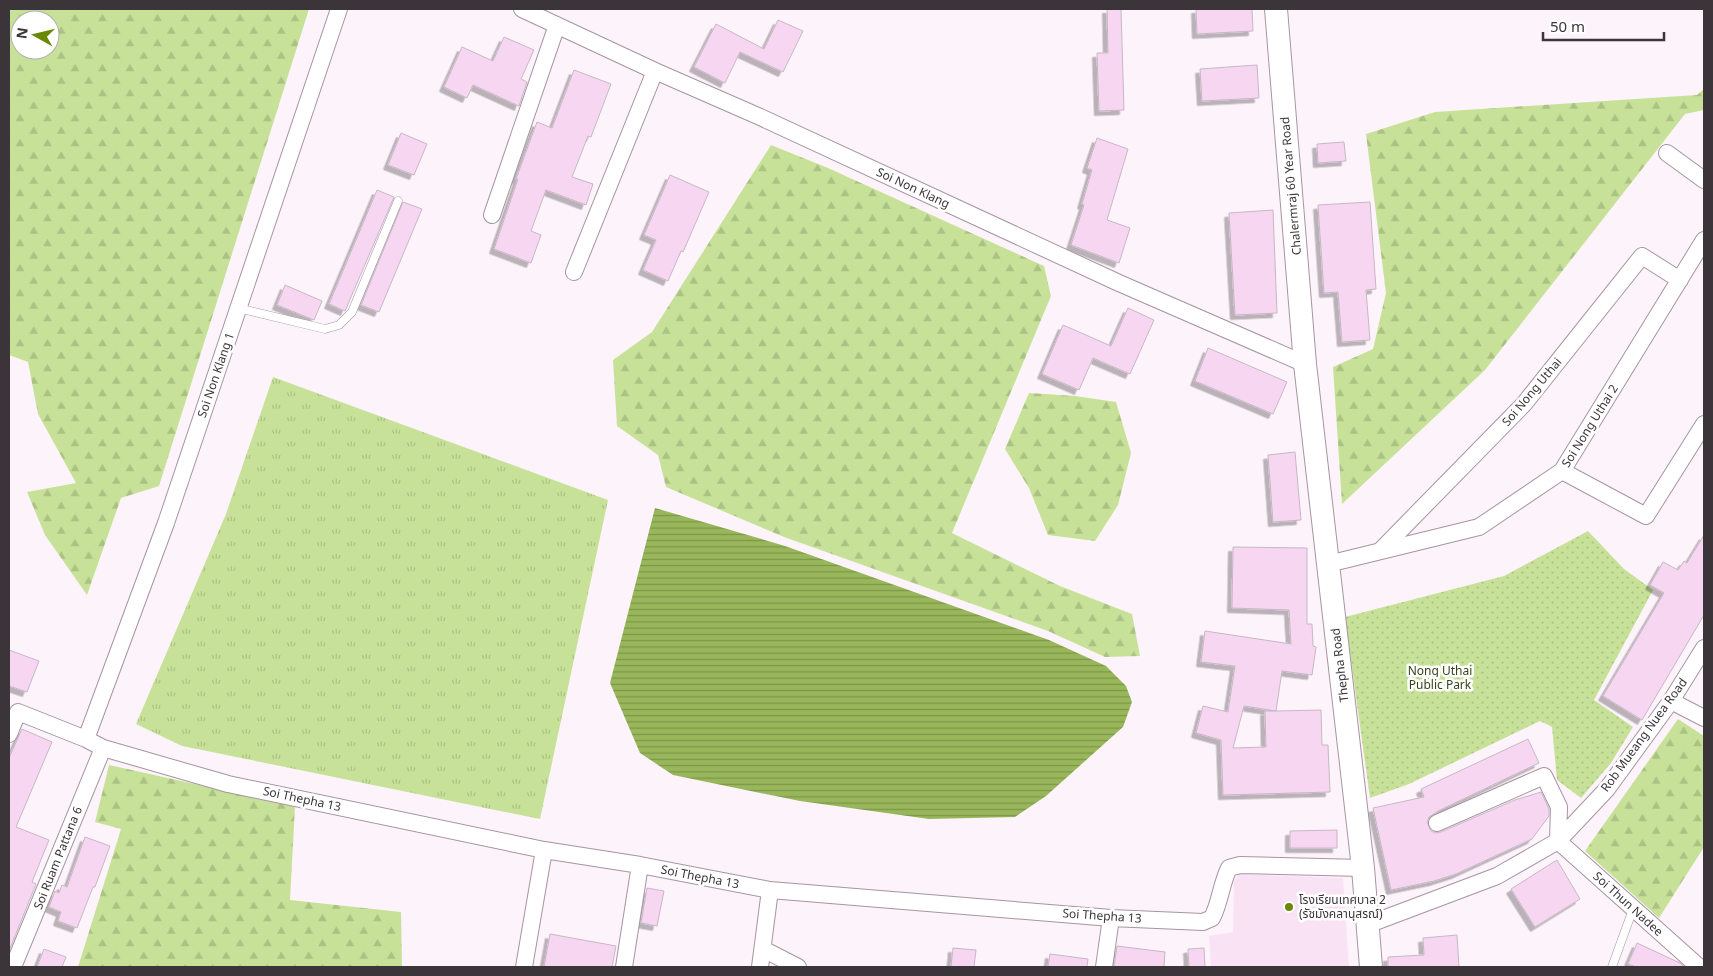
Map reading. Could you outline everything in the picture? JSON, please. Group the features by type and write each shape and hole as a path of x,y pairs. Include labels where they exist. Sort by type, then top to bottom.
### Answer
{"street":[{"name":"Soi Non Klang 1","path":"86,739 166,523 339,9"},
{"name":"Soi Non Klang","path":"522,9 1119,283 1305,364"},
{"name":"Chalermraj 60 Year Road","path":"1276,9 1305,364"},
{"path":"492,215 557,25"},
{"path":"574,272 655,71"},
{"path":"1666,153 1704,180"},
{"name":"Soi Nong Uthai 2","path":"1328,564 1479,527 1562,470 1704,240"},
{"name":"Soi Nong Uthai","path":"1380,551 1524,404 1642,256 1680,280"},
{"name":"Thepha Road","path":"1305,364 1328,564 1341,626 1359,800 1371,967"},
{"path":"1562,470 1646,516 1704,424"},
{"name":"Rob Mueang Nuea Road","path":"1368,926 1497,876 1558,841 1607,789 1670,701 1704,648"},
{"path":"1670,701 1704,718"},
{"path":"9,734 14,710"},
{"name":"Soi Thepha 13","path":"14,710 104,748 228,784 544,850 770,890 1111,918 1203,922 1212,918 1217,909 1224,878 1229,868 1240,865 1363,868"},
{"name":"Soi Ruam Pattana 6","path":"13,967 104,748"},
{"path":"1436,823 1544,776 1559,807 1558,841"},
{"name":"Soi Thun Nadee","path":"1558,841 1698,967"},
{"path":"524,967 544,850"},
{"path":"624,967 640,866"},
{"path":"760,967 770,890"},
{"path":"1104,967 1111,918"},
{"path":"763,949 798,967"}],"lane":[{"path":"238,308 325,329 339,325 352,312 398,201"},
{"path":"1612,967 1633,909"}],"shaded area":[{"path":"655,508 785,546 1049,640 1106,666 1126,686 1132,702 1123,727 1046,796 1015,817 929,819 800,801 673,775 640,753 610,683"},
{"name":"โรงเรียนเทศบาล 2 (รัชมังคลานุสรณ์)","path":"1239,874 1343,878 1349,967 1211,967 1209,936 1233,932 1234,881"}],"green space":[{"path":"9,9 309,9 159,486 121,498 87,595 45,535 27,492 76,483 38,414 28,362 9,355"},
{"path":"1704,89 1704,110 1685,114 1485,370 1342,504 1333,367 1373,349 1386,293 1366,134 1435,112 1697,95"},
{"path":"771,145 828,168 1044,266 1051,296 952,533 1060,586 1132,614 1140,656 1105,657 1048,631 784,537 666,487 658,455 617,426 613,360 652,332"},
{"path":"273,377 608,500 540,819 182,746 136,724 226,514"},
{"path":"1029,393 1075,396 1116,402 1131,453 1118,505 1095,541 1048,535 1029,488 1005,449"},
{"name":"Nong Uthai Public Park","path":"1588,531 1624,569 1653,590 1594,700 1633,727 1611,763 1581,798 1557,780 1552,727 1540,721 1409,784 1370,798 1345,617 1504,576"},
{"path":"1678,719 1704,736 1704,847 1659,918 1585,851"},
{"path":"109,765 295,806 290,900 401,912 402,967 78,967 121,829 95,822"}],"building":[{"path":"1107,9 1121,9 1124,110 1099,111 1097,53 1108,53"},
{"path":"1196,9 1252,9 1253,31 1197,34"},
{"path":"778,20 803,31 783,72 740,52 725,83 694,67 716,24 764,49"},
{"path":"504,37 534,50 521,79 527,82 519,106 473,85 467,98 444,87 462,47 493,61"},
{"path":"1257,65 1259,98 1202,101 1200,69"},
{"path":"574,70 611,84 591,137 588,136 572,177 593,184 586,205 546,190 531,231 541,235 531,263 494,249 518,179 516,179 537,122 552,128"},
{"path":"401,133 427,144 414,175 388,165"},
{"path":"1097,138 1128,149 1107,220 1130,228 1119,263 1071,245 1084,205 1082,204 1092,170 1087,168"},
{"path":"1344,142 1346,161 1318,163 1317,144"},
{"path":"670,175 709,192 668,281 643,270 656,240 644,235"},
{"path":"377,190 394,197 345,311 329,304"},
{"path":"403,202 422,209 379,312 361,305"},
{"path":"1370,202 1376,289 1366,290 1370,340 1342,342 1338,292 1324,293 1318,205"},
{"path":"1273,210 1277,313 1235,315 1229,213"},
{"path":"285,285 322,301 314,320 277,305"},
{"path":"1128,308 1154,320 1130,374 1093,358 1079,390 1042,374 1063,325 1111,346"},
{"path":"1208,348 1287,382 1273,414 1195,381"},
{"path":"1295,452 1301,520 1273,522 1268,455"},
{"path":"1704,535 1704,615 1642,720 1603,696 1664,593 1650,585 1663,562 1678,570 1684,561 1687,563"},
{"path":"1233,547 1307,548 1307,624 1312,624 1313,646 1316,647 1312,675 1282,671 1276,711 1321,710 1322,745 1328,745 1330,792 1223,795 1221,740 1196,733 1203,706 1228,712 1235,666 1201,662 1205,631 1291,644 1289,610 1232,608","holes":["1244,706 1276,711 1265,711 1266,747 1233,748"]},
{"path":"9,650 39,661 27,692 9,686"},
{"path":"22,729 52,742 16,827 49,840 32,882 36,884 9,951 9,758"},
{"path":"1528,739 1539,763 1440,810 1429,817 1427,822 1431,831 1435,833 1441,832 1515,800 1541,792 1549,809 1549,816 1532,839 1456,874 1434,881 1391,890 1373,808 1424,797 1421,789"},
{"path":"1337,830 1337,848 1290,848 1290,831"},
{"path":"85,837 110,846 77,928 58,921 61,912 49,907 55,891 59,893 62,885 67,887"},
{"path":"1557,860 1580,899 1535,927 1511,889"},
{"path":"647,888 664,891 657,926 641,923"},
{"path":"550,934 616,946 612,967 544,967"},
{"path":"1457,935 1459,967 1388,967 1388,957 1424,955 1423,938"},
{"path":"1637,943 1680,963 1684,967 1636,967 1628,964"},
{"path":"1117,946 1165,952 1164,967 1114,967"},
{"path":"953,948 976,950 974,967 951,967"},
{"path":"1204,948 1205,967 1189,967 1188,949"},
{"path":"44,949 66,957 62,967 37,967"},
{"path":"1050,954 1088,959 1087,967 1048,967"}],"place":[{"name":"โรงเรียนเทศบาล 2 (รัชมังคลานุสรณ์)","path":"1289,907"}]}
